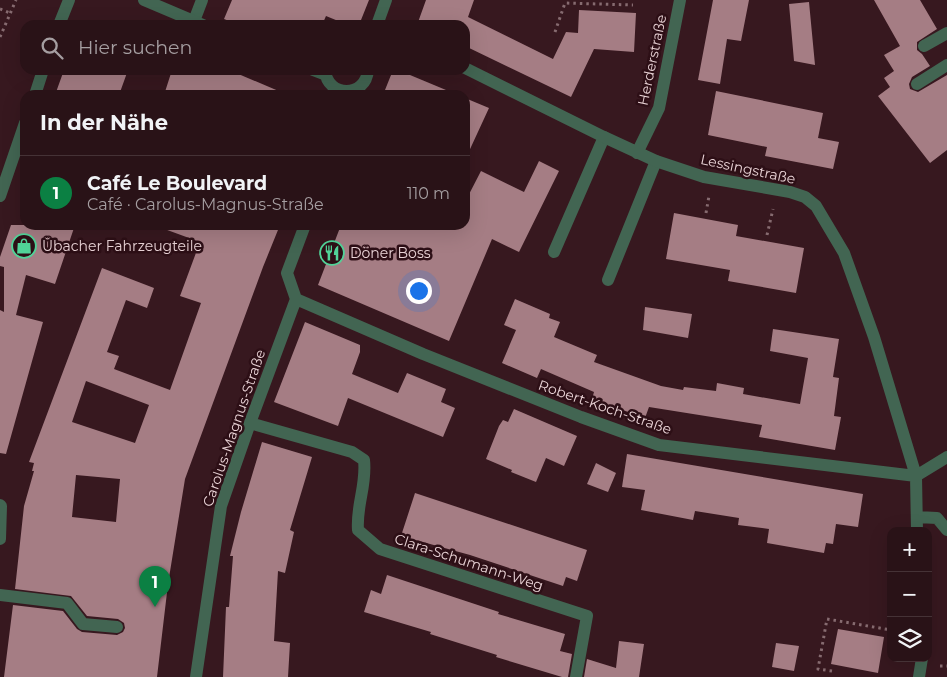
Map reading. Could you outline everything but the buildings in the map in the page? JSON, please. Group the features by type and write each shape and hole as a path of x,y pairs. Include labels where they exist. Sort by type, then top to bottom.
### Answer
{"street":[{"path":"61,20 69,0"},
{"path":"144,0 192,20"},
{"path":"199,20 202,0"},
{"path":"379,20 386,0"},
{"name":"Herderstraße","path":"637,153 659,108 680,0"},
{"path":"924,46 947,33"},
{"path":"917,84 947,65"},
{"name":"Lessingstraße","path":"470,70 656,161 704,177 805,197 816,206 844,253 874,337 916,476 917,527"},
{"path":"37,90 41,75"},
{"path":"327,75 330,83 338,90"},
{"path":"355,90 364,84 367,75"},
{"path":"554,252 604,137"},
{"path":"0,196 20,138"},
{"path":"608,280 656,161"},
{"path":"296,299 287,273 303,230"},
{"name":"Robert-Koch-Straße","path":"296,299 423,354 581,417 659,445 916,476"},
{"name":"Carolus-Magnus-Straße","path":"196,677 221,506 296,299"},
{"name":"Clara-Schumann-Weg","path":"250,423 352,452 364,460 366,474 356,516 358,530 380,549 587,616 576,677"},
{"path":"916,476 947,457"},
{"path":"0,505 0,538"},
{"path":"917,517 937,518 947,530"},
{"path":"0,595 67,603 82,624 117,628"},
{"path":"919,677 921,662"}],"path":[{"path":"0,37 16,0"},
{"path":"555,32 565,2 633,5"},
{"path":"0,8 10,13"},
{"path":"768,235 777,190"},
{"path":"832,671 818,670 827,620 887,629"}],"place":[{"name":"Übacher Fahrzeugteile","path":"24,246"},
{"name":"Döner Boss","path":"332,253"},
{"name":"Café Le Boulevard","path":"155,607"}]}
